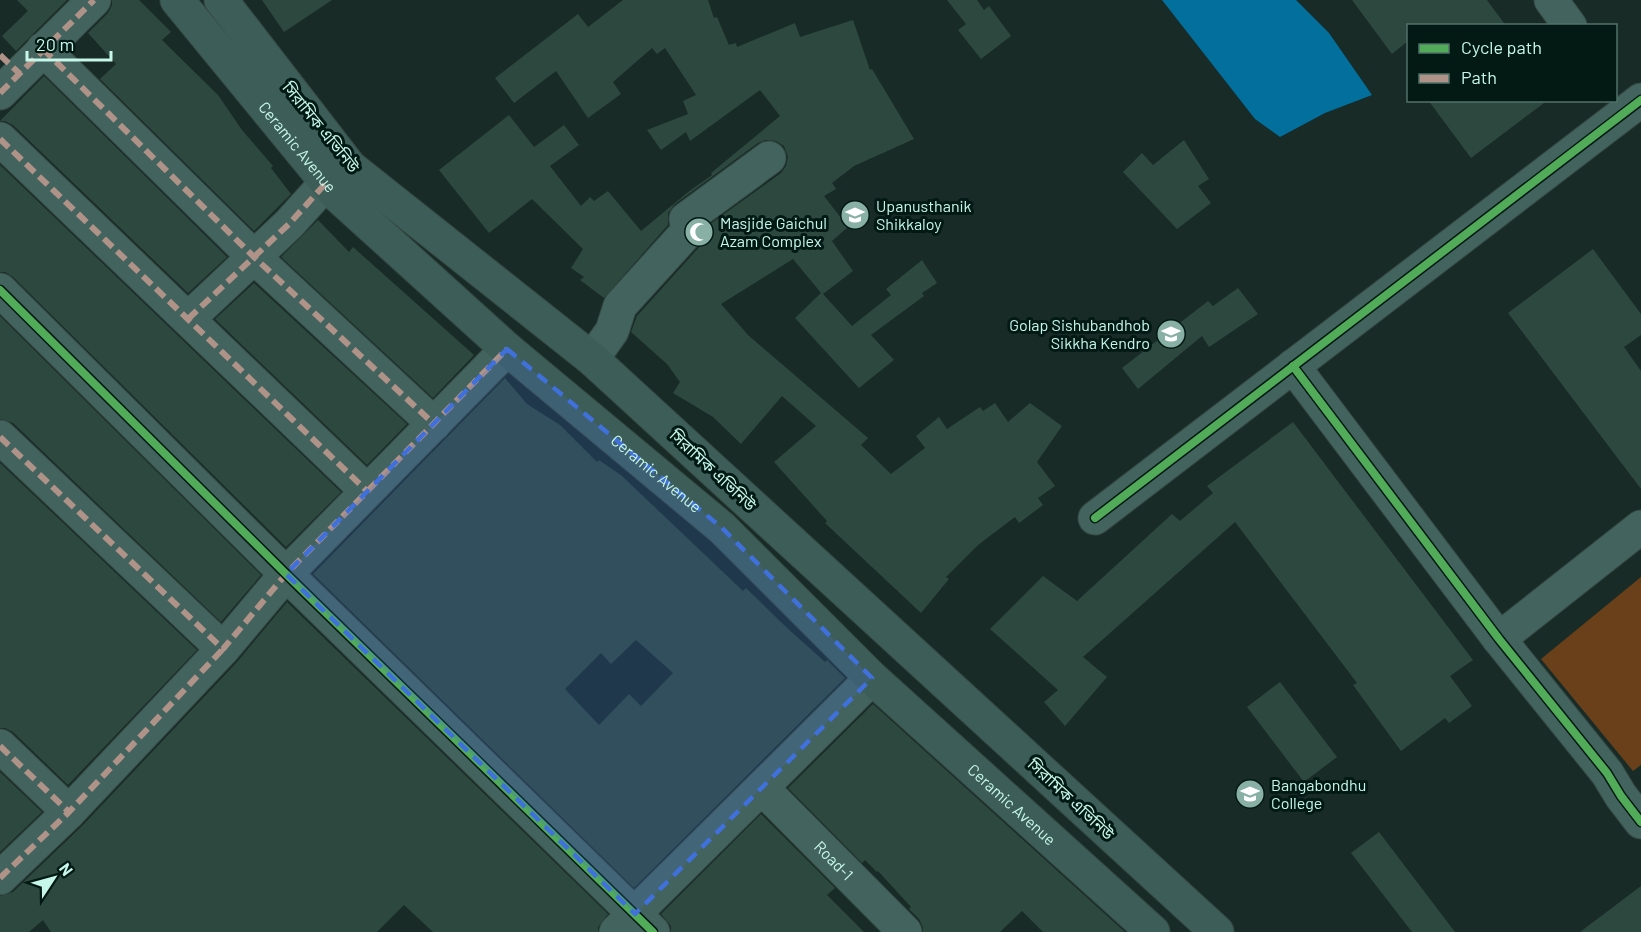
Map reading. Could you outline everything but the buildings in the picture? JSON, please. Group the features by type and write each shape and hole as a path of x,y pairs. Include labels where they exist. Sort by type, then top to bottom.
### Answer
{"main road":[{"name":"Ceramic Avenue","path":"177,0 326,183 507,349 722,528 872,678 1153,932"},
{"name":"সিরামিক এভিনিউ","path":"221,0 350,167 592,359 1217,932"}],"street":[{"path":"7,74 43,49 94,0"},
{"path":"1551,0 1569,24"},
{"path":"43,49 254,257 434,424"},
{"path":"1095,518 1293,366 1630,97"},
{"path":"0,139 367,491"},
{"path":"592,359 612,331 620,306 688,231 686,219 769,158"},
{"path":"188,319 289,224 326,183"},
{"path":"0,290 635,926 762,788 872,678"},
{"path":"0,878 69,812 222,649 286,574 507,349"},
{"path":"1293,366 1499,639 1607,773 1621,796 1639,814"},
{"path":"0,437 222,649"},
{"path":"1499,639 1641,527"},
{"path":"0,746 69,812"},
{"name":"Road-1","path":"762,788 905,932"}],"highlighted area":[{"path":"507,349 722,528 872,678 635,914 286,574"}],"shaded area":[{"path":"1641,577 1641,765 1633,771 1541,659"}],"water":[{"path":"1162,0 1296,0 1329,33 1372,95 1325,113 1280,137 1255,119"}],"marked path":[{"path":"0,93 94,0"},
{"path":"43,49 254,257 434,424"},
{"path":"0,55 20,74"},
{"path":"0,139 367,491"},
{"path":"188,319 289,224 326,183"},
{"path":"0,437 223,649 286,574 507,349"},
{"path":"0,878 69,812 223,649"},
{"path":"0,746 69,812"}],"cycle path":[{"path":"1095,518 1641,100"},
{"path":"0,290 286,574 653,932"},
{"path":"1293,366 1499,639 1607,773 1641,822"}],"place":[{"name":"Upanusthanik Shikkaloy","path":"855,215"},
{"name":"Masjide Gaichul Azam Complex","path":"699,232"},
{"name":"Golap Sishubandhob Sikkha Kendro","path":"1171,334"},
{"name":"Bangabondhu College","path":"1250,794"}]}
